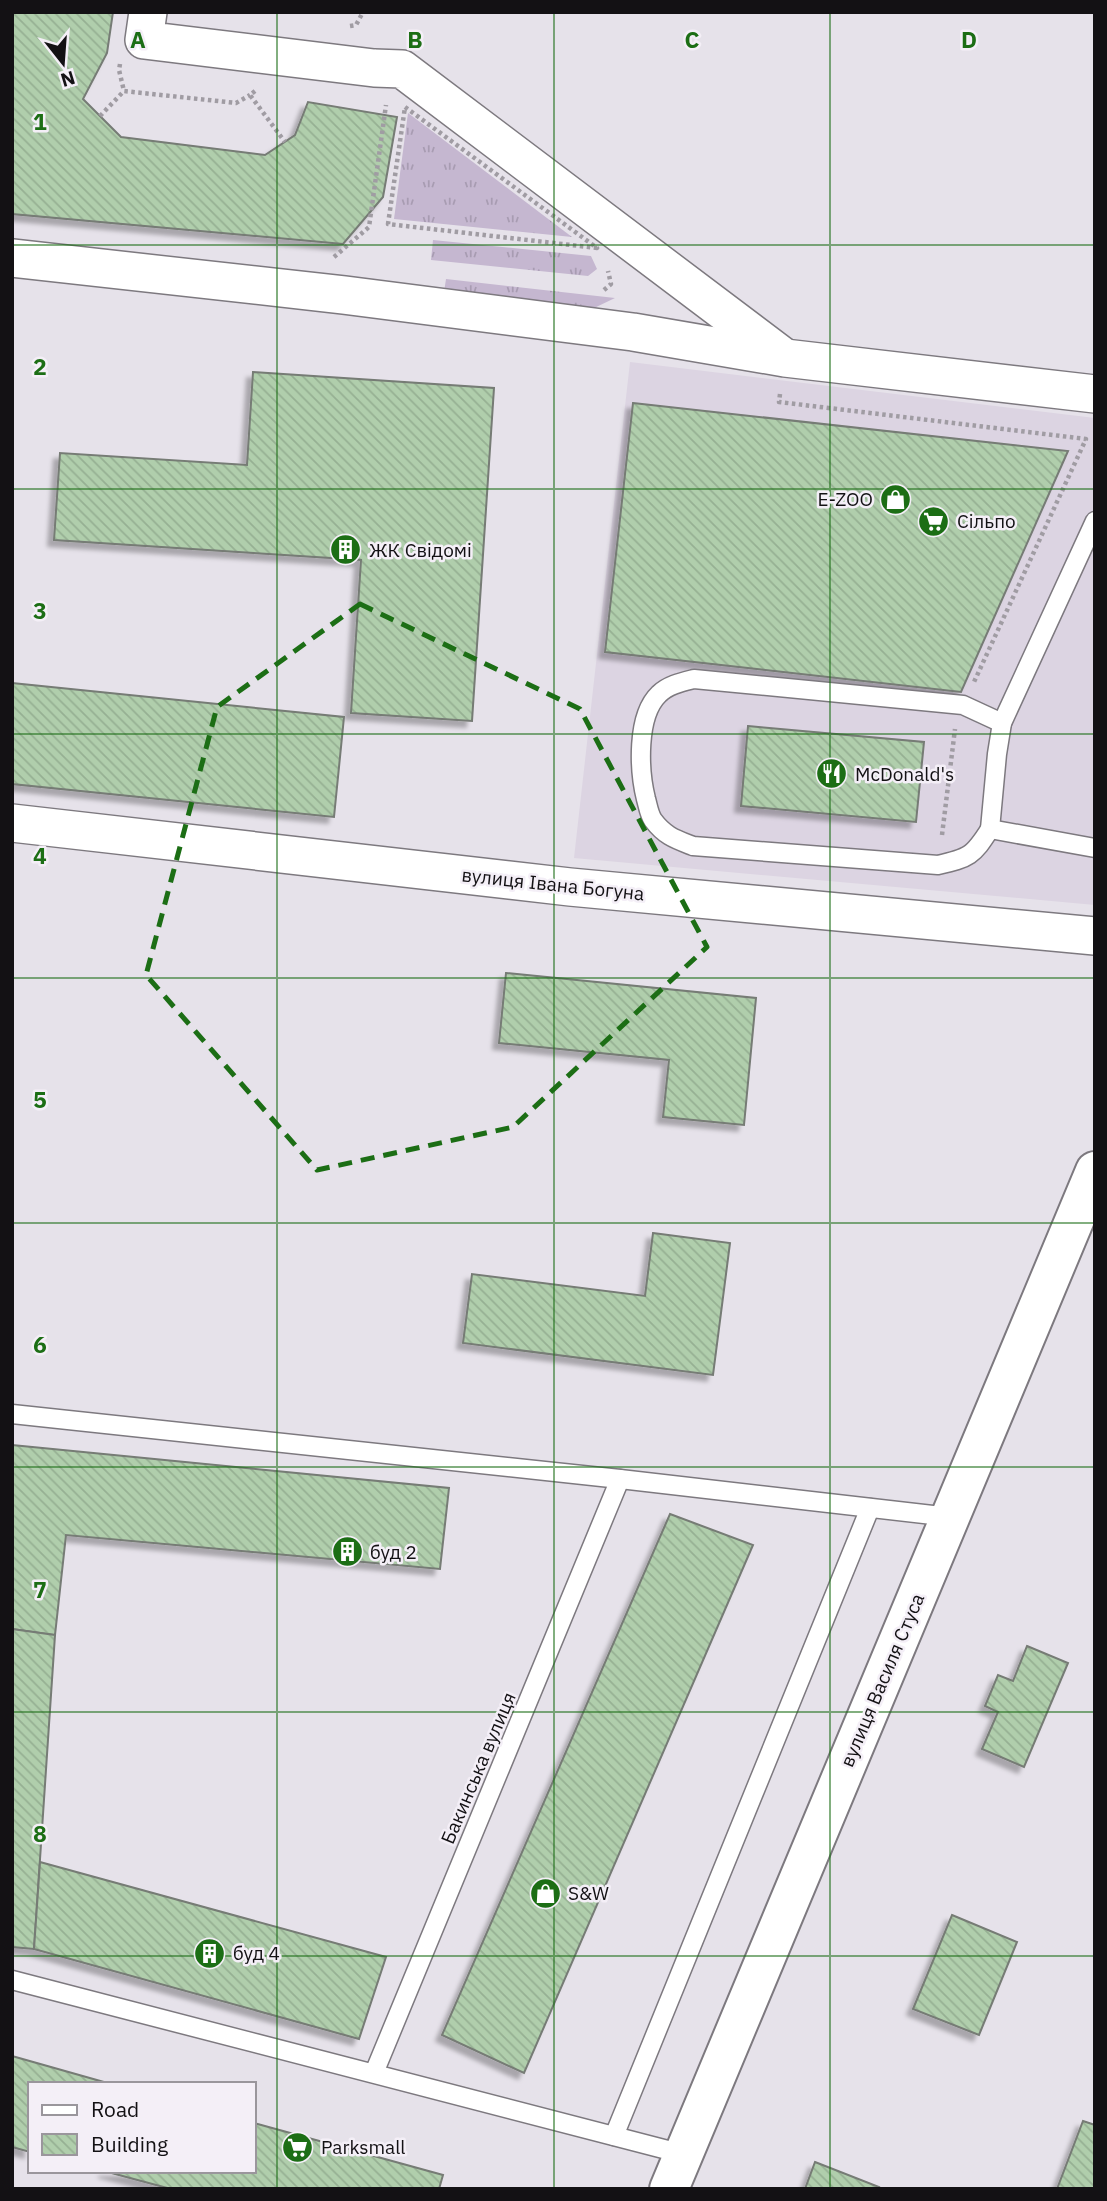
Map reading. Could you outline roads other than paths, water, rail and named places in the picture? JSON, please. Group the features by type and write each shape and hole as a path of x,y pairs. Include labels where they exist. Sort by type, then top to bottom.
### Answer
{"main road":[{"name":"вулиця Василя Стуса","path":"669,2189 1095,1171"}],"street":[{"path":"148,12 144,40 374,68 402,69 785,358"},
{"path":"12,258 358,296 633,332 785,358 1095,394"},
{"name":"вулиця Івана Богуна","path":"12,823 570,887 1095,936"}],"lane":[{"path":"1002,723 964,705 694,679 675,684 658,695 646,717 640,749 642,781 651,817 668,836 693,846 938,865 963,859 978,849 990,829 1002,723 1095,520"},
{"path":"990,829 1095,848"},
{"path":"12,1415 620,1479 950,1517"},
{"name":"Бакинська вулиця","path":"374,2073 620,1479"},
{"path":"614,2136 870,1508"},
{"path":"12,1980 683,2154"}],"place":[{"name":"E-ZOO","path":"896,499"},
{"name":"Сільпо","path":"934,521"},
{"name":"ЖК Свідомі","path":"346,550"},
{"name":"McDonald's","path":"832,774"},
{"name":"буд 2","path":"347,1552"},
{"name":"S&W","path":"545,1893"},
{"name":"буд 4","path":"210,1953"},
{"name":"Parksmall","path":"298,2147"}]}
